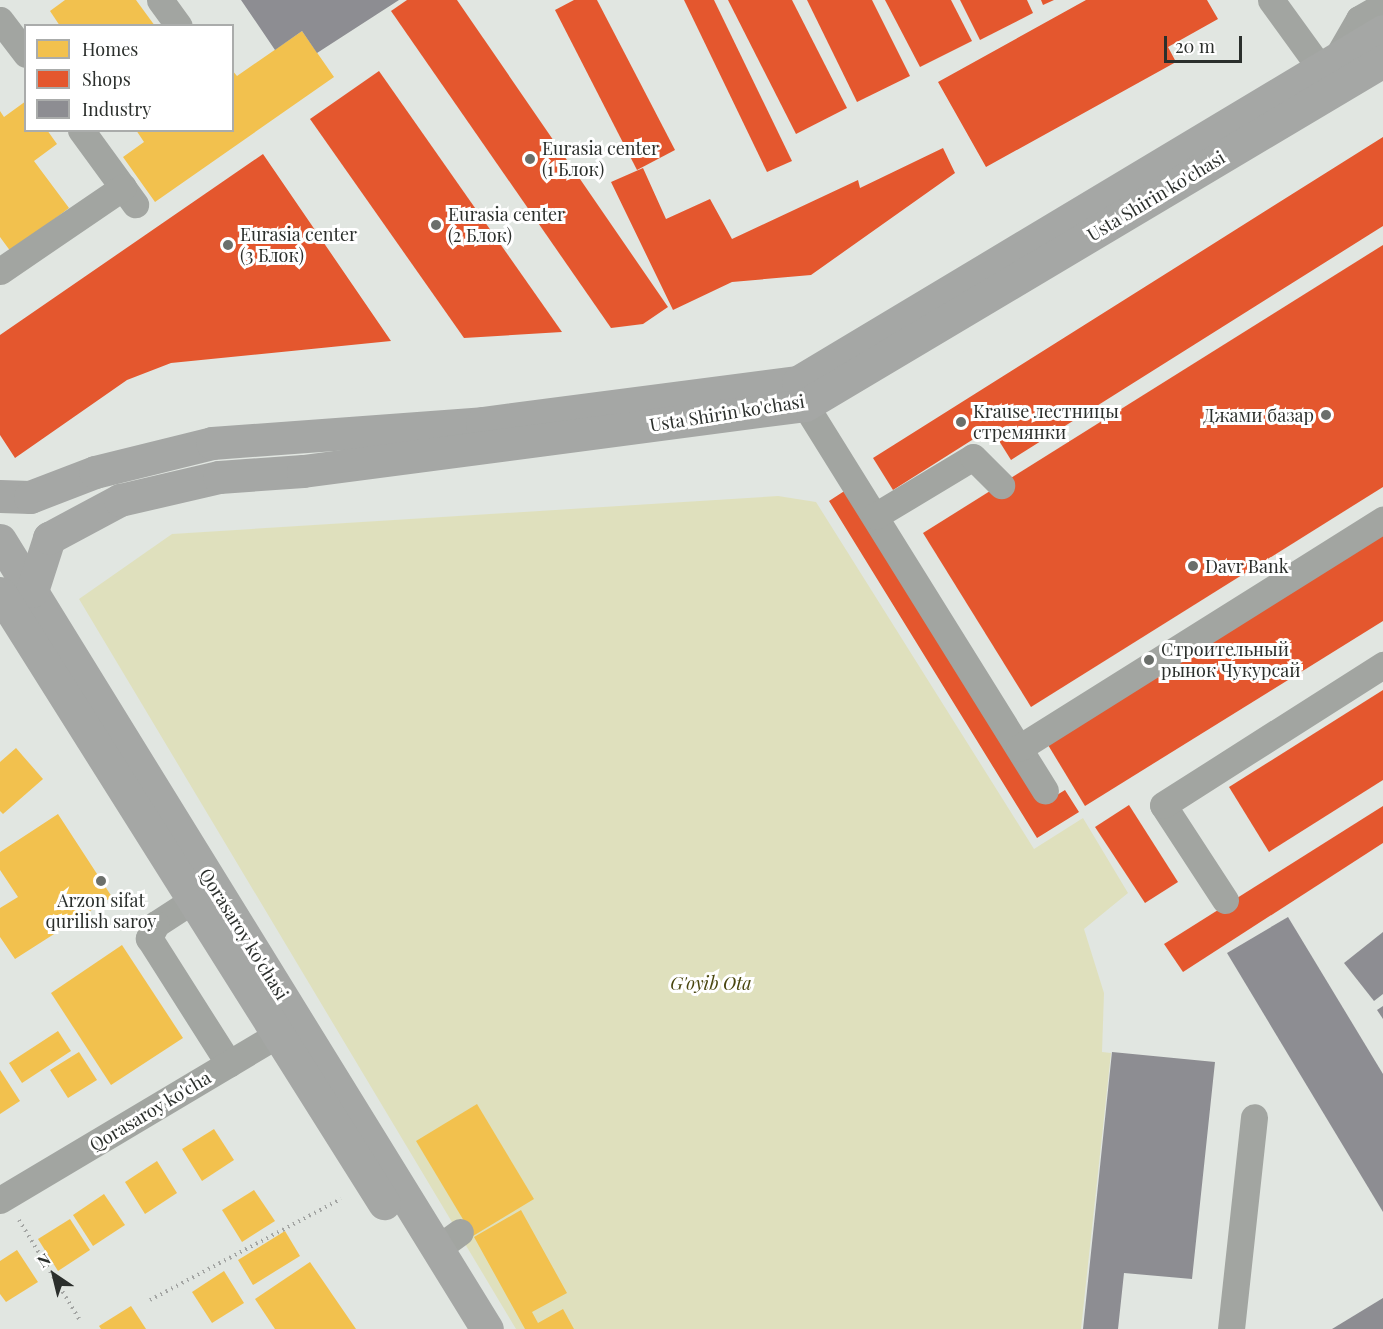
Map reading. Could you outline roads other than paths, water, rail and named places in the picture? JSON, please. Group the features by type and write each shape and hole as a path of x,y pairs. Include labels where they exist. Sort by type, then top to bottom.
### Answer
{"main road":[{"name":"Usta Shirin ko'chasi","path":"15,497 95,472 212,443 482,423 802,394 1383,31"},
{"name":"Usta Shirin ko'chasi","path":"49,538 120,500 219,477 303,471 802,394 1383,61"},
{"path":"15,497 0,543 49,538"},
{"path":"16,592 49,538"},
{"name":"Qorasaroy ko'chasi","path":"0,543 16,592 193,900 449,1240 487,1329"},
{"name":"Qorasaroy ko'chasi","path":"16,592 288,1028 463,1329"}],"street":[{"path":"160,0 178,24"},
{"path":"1271,0 1328,64 1359,19 1383,5"},
{"path":"0,20 24,51"},
{"path":"0,271 129,195 82,132"},
{"path":"802,394 875,516 1046,790"},
{"path":"875,516 973,457 1001,484"},
{"path":"1019,748 1383,520"},
{"path":"1225,900 1163,805 1383,665"},
{"path":"193,900 156,924 149,938 230,1064"},
{"name":"Qorasaroy ko'cha","path":"2,1195 230,1064 288,1028"},
{"path":"1231,1329 1254,1117"}],"place":[{"name":"Eurasia center (1 Блок)","path":"530,159"},
{"name":"Eurasia center (2 Блок)","path":"436,225"},
{"name":"Eurasia center (3 Блок)","path":"228,245"},
{"name":"Джами базар","path":"1326,415"},
{"name":"Krause лестницы стремянки","path":"961,422"},
{"name":"Davr Bank","path":"1193,566"},
{"name":"Строительный рынок Чукурсай","path":"1149,660"},
{"name":"Arzon sifat qurilish saroy","path":"101,881"}],"park label":[{"name":"G'oyib Ota","path":"711,983"}]}
